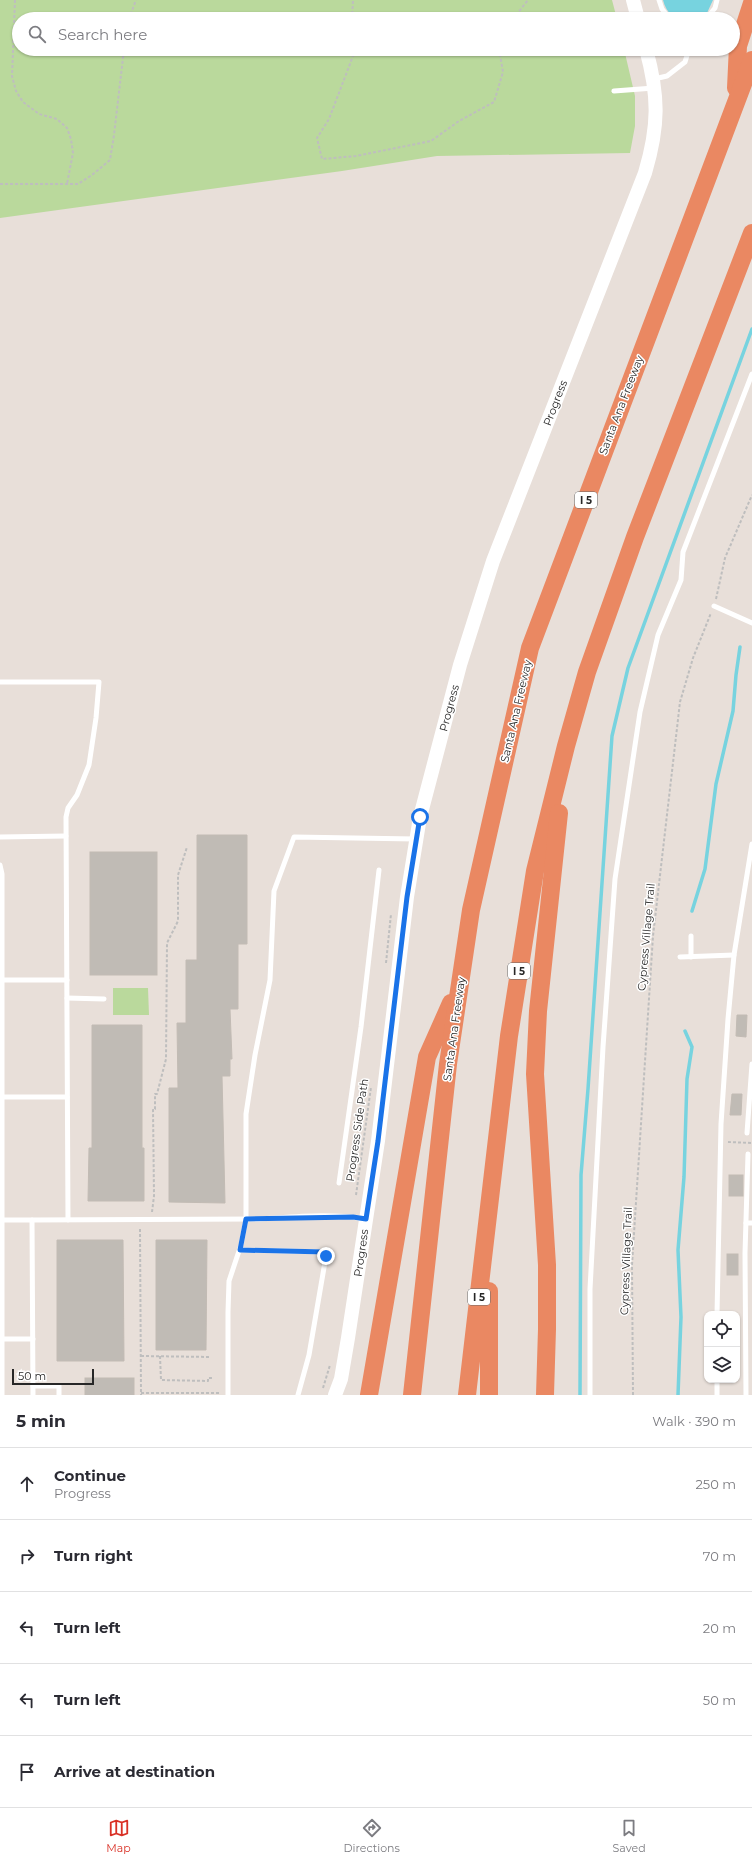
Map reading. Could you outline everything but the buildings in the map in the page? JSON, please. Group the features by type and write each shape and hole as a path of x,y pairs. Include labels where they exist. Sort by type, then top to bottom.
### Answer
{"highway":[{"path":"740,40 752,3"},
{"path":"736,101 738,56"},
{"name":"Santa Ana Freeway","path":"412,1395 448,1064 471,910 530,648 752,60"},
{"name":"I 5","path":"467,1395 509,1036 535,871 566,746 587,672 635,537 752,232"},
{"path":"545,1395 547,1265 535,1074 538,1011 566,746"},
{"path":"369,1395 427,1057 461,980"},
{"path":"489,1395 490,1198"}],"street":[{"path":"633,0 636,12"},
{"name":"Progress","path":"328,1394 341,1379 348,1338 378,1141 407,897 420,817 460,665 493,561 645,173 652,148 656,120 654,83 648,56"}],"lane":[{"path":"659,0 664,12"},
{"path":"712,12 715,8 717,0"},
{"path":"614,91 654,83 667,76 685,62 687,56"},
{"path":"590,1395 590,1289 603,1047 615,878 638,720 658,635 681,580 683,552 752,374"},
{"path":"714,606 752,623"},
{"path":"0,682 99,682 96,718 89,765 77,794 68,808 66,817 68,1220"},
{"path":"0,837 66,836"},
{"path":"228,1394 229,1281 240,1250 246,1219 246,1114 255,1055 270,980 274,892 294,837 417,839"},
{"path":"717,1311 720,1142 728,1019 734,955 752,844"},
{"path":"0,865 2,874 2,1395"},
{"path":"339,1183 361,1027 379,870"},
{"path":"691,957 692,936"},
{"path":"680,957 734,955"},
{"path":"2,980 67,980"},
{"path":"67,998 104,998"},
{"path":"746,1133 752,1065"},
{"path":"2,1097 68,1097"},
{"path":"746,1395 746,1223 748,1154"},
{"path":"2,1220 353,1217 366,1219"},
{"path":"32,1220 33,1395"},
{"path":"746,1223 752,1223"},
{"path":"240,1250 325,1252 326,1256 309,1355 298,1395"},
{"path":"2,1339 33,1339"},
{"path":"717,1383 717,1395"},
{"path":"33,1386 59,1386 58,1395"}],"path":[{"path":"15,0 15,12"},
{"path":"132,12 136,0"},
{"path":"352,12 353,0"},
{"path":"519,12 528,0"},
{"path":"13,56 12,76 16,91 23,102 39,114 56,119 66,128 71,139 73,153 67,184"},
{"path":"0,184 78,184 110,160 123,56"},
{"path":"353,56 329,119 317,138 322,159 356,156 432,141 458,120 494,102 503,72 501,56"},
{"name":"Cypress Village Trail","path":"633,1395 632,1265 653,936 680,702 693,658 714,606 725,558 752,495"},
{"path":"152,1209 154,1196 153,1109 155,1109 155,1094 157,1094 166,1059 167,943 178,921 178,876 187,848"},
{"name":"Progress Side Path","path":"355,1201 371,1085"},
{"path":"746,1133 750,1133 751,1143 750,1153 748,1154"},
{"path":"720,1142 751,1143"},
{"path":"140,1229 141,1394 228,1394"},
{"path":"141,1356 211,1357"},
{"path":"160,1356 161,1380 208,1381 208,1378 212,1378"},
{"path":"328,1394 330,1363"}],"green space":[{"path":"0,0 612,0 615,12 12,12 12,56 626,56 635,96 635,126 630,153 437,156 342,171 0,218"},
{"path":"113,988 148,988 149,1015 113,1015"}],"water":[{"path":"663,0 713,0 707,12 669,12 665,7"}],"waterway":[{"path":"580,1395 581,1175 612,736 628,668 752,329"},
{"path":"692,911 705,869 716,784 733,711 740,647"},
{"path":"678,1395 681,1317 678,1250 684,1177 687,1079 692,1047 685,1031"}],"route":[{"path":"326,1256 325,1252 240,1250 246,1219 353,1217 366,1219 378,1141 407,897 420,817"}]}
